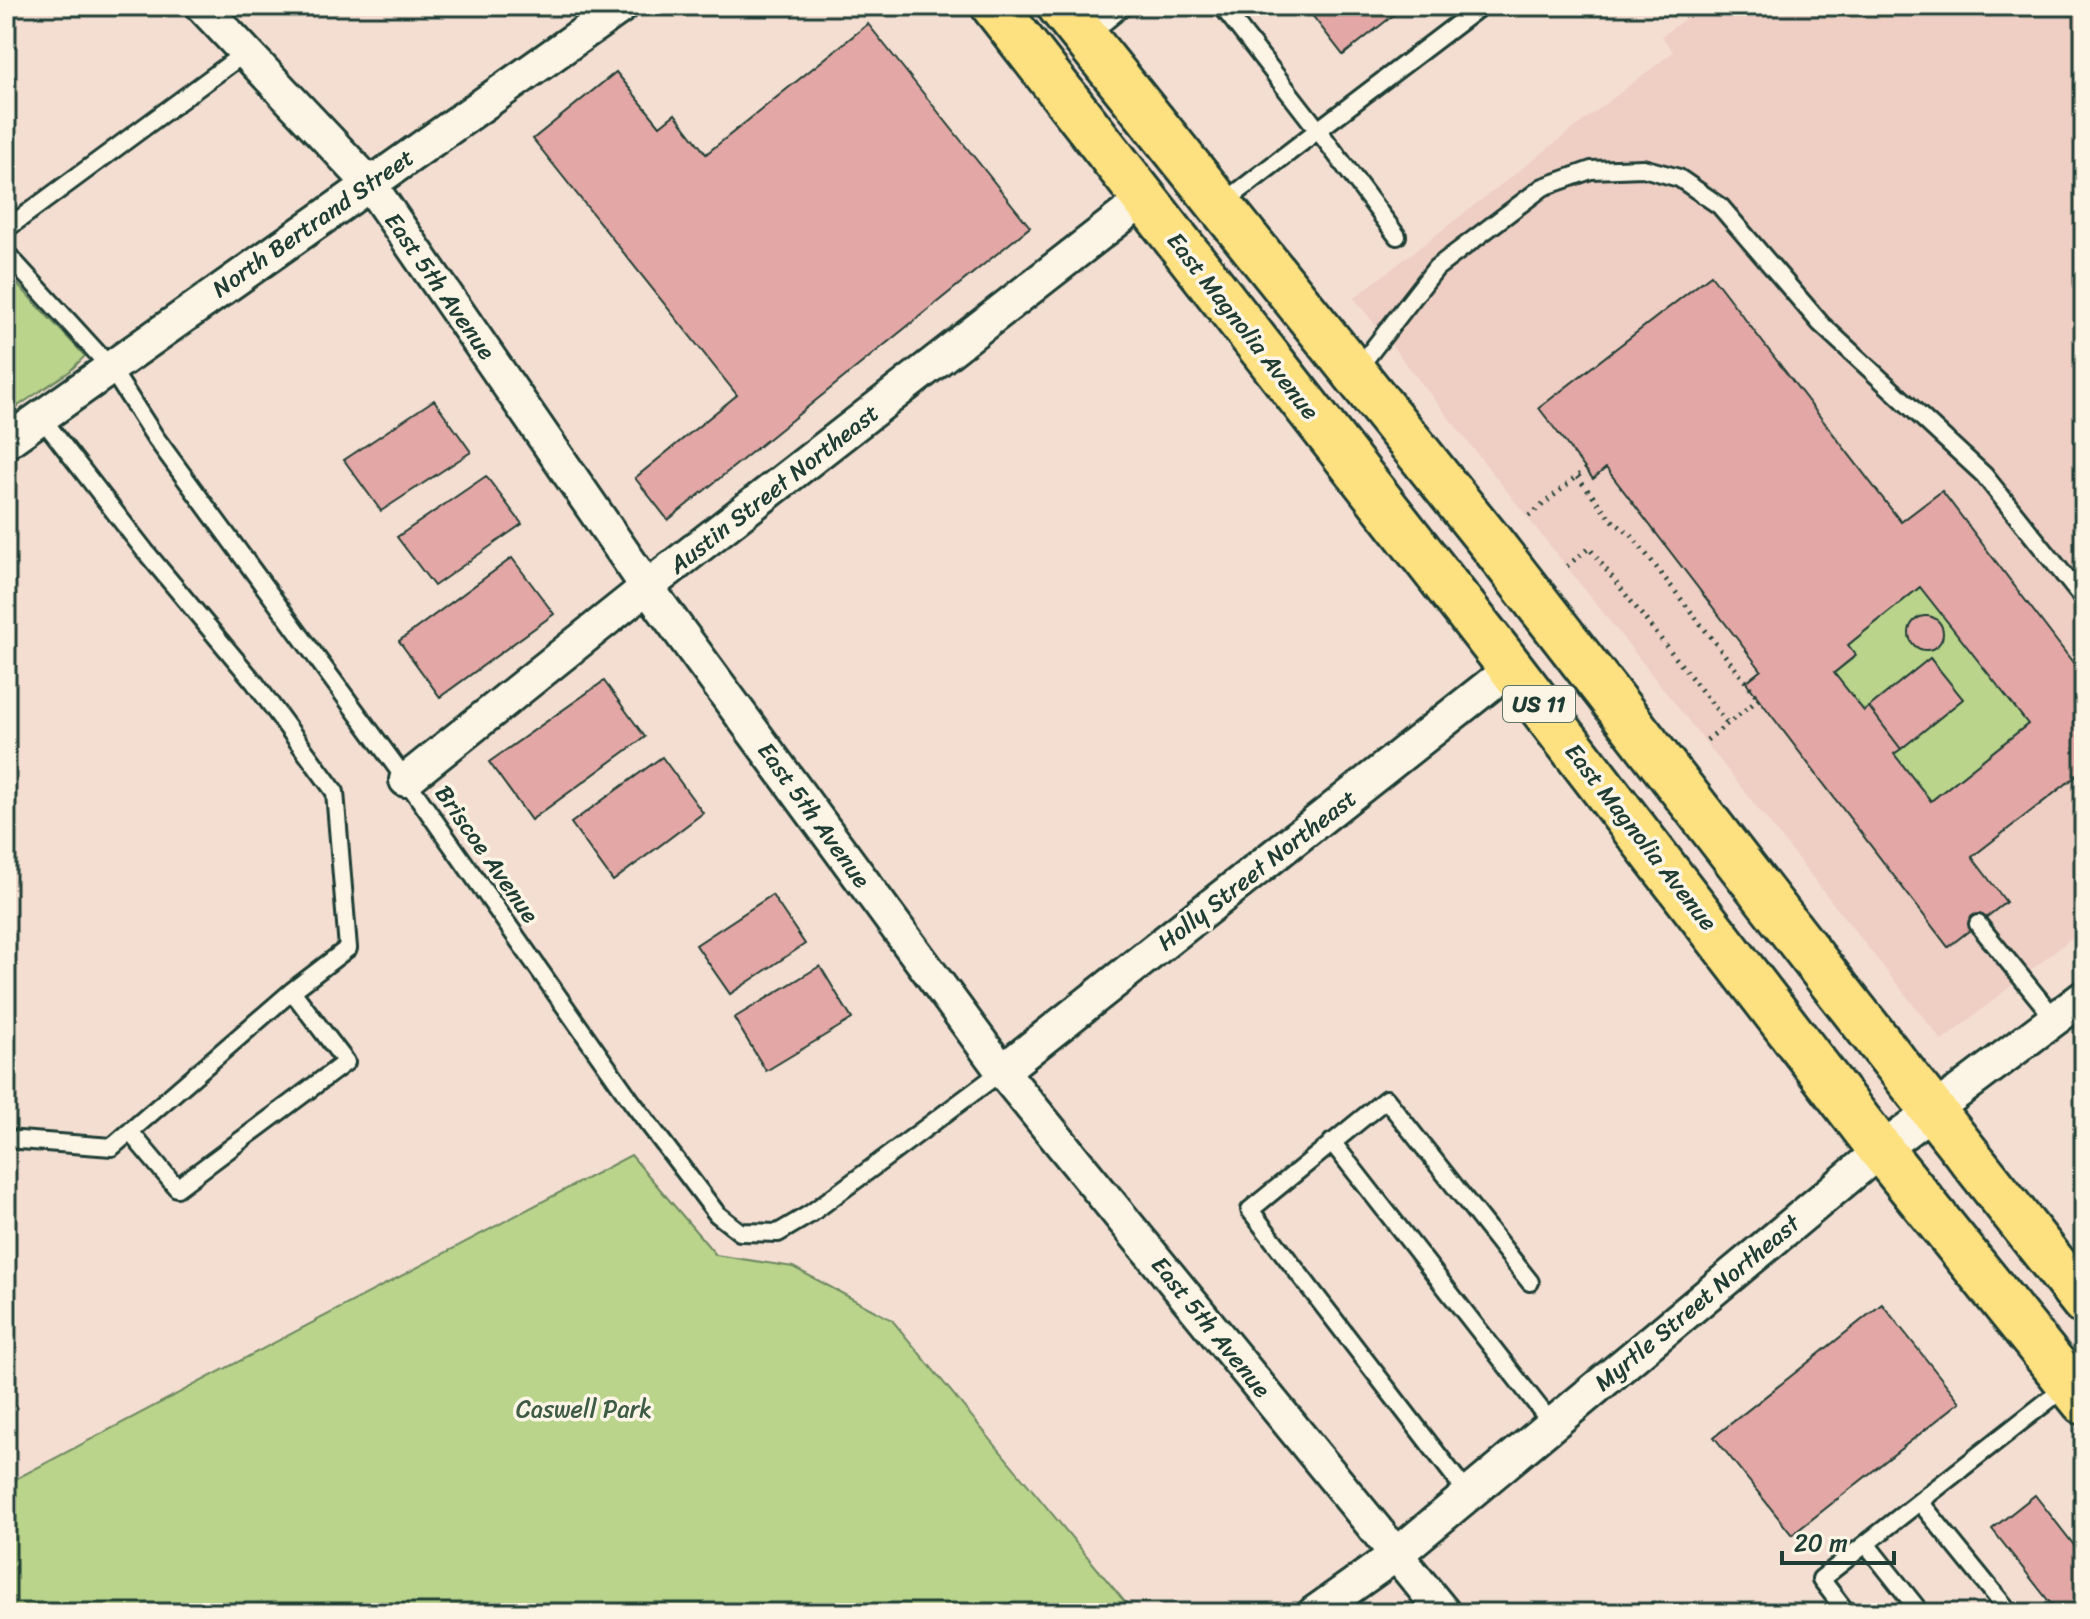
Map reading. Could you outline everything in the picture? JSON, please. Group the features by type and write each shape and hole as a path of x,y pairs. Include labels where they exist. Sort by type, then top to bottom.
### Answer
{"main road":[{"name":"East Magnolia Avenue","path":"994,6 1511,668 1881,1150 2077,1393"},
{"path":"1072,22 1356,372 2084,1302"}],"street":[{"name":"East 5th Avenue","path":"202,6 369,183 647,587 1002,1071 1444,1613"},
{"name":"North Bertrand Street","path":"6,442 622,6"},
{"name":"Austin Street Northeast","path":"406,780 647,587 1143,200"},
{"name":"Holly Street Northeast","path":"1002,1071 1511,668"},
{"name":"Myrtle Street Northeast","path":"1314,1613 1397,1554 1881,1150 2084,997"}],"lane":[{"path":"1072,22 1124,6"},
{"path":"1222,6 1397,236"},
{"path":"1221,205 1481,6"},
{"path":"6,229 246,52"},
{"path":"1356,372 1436,268 1543,187 1591,170 1643,168 1679,178 1720,206 1821,324 1984,475 2084,600"},
{"name":"Briscoe Avenue","path":"6,253 110,367 155,437 406,780 658,1138 717,1214 740,1232 778,1233 810,1214 1002,1071"},
{"path":"6,1139 112,1147 292,991 348,948 335,792 255,683 145,551 41,417"},
{"path":"1978,924 2055,1019"},
{"path":"130,1132 177,1188 346,1062 292,991"},
{"path":"1468,1494 1250,1210 1386,1099 1530,1282"},
{"path":"1332,1142 1552,1424"},
{"path":"1847,1613 1821,1579 1920,1502 2077,1393"},
{"path":"1920,1502 2010,1613"},
{"path":"1867,1545 1921,1613"}],"path":[{"path":"1529,516 1586,469"},
{"path":"1577,477 1612,520 1632,536 1759,699 1703,743"},
{"path":"1567,566 1589,548 1728,724"}],"shaded area":[{"path":"1702,6 2084,6 2084,928 1942,1041 1354,298 1673,52 1662,36"}],"green space":[{"path":"6,272 85,356 70,371 6,414"},
{"path":"1920,587 2028,724 1931,801 1894,754 1962,699 1864,711 1834,673 1856,656 1848,645"},
{"name":"Caswell Park","path":"631,1155 716,1255 793,1267 892,1320 1134,1613 6,1613 6,1484"}],"building":[{"path":"1305,6 1405,6 1343,55"},
{"path":"868,24 1030,227 668,520 635,478 737,395 533,139 616,72 660,126 675,114 706,154"},
{"path":"1711,275 1901,522 1942,491 2084,677 2084,715 2075,722 2084,735 2084,770 1972,857 2006,902 1948,947 1746,682 1761,670 1606,468 1593,479 1539,408","holes":["1920,587 2028,724 1931,801 1894,754 1901,749 1869,707 1864,711 1834,673 1856,655 1848,645"]},
{"path":"434,400 471,452 381,511 344,460"},
{"path":"486,476 522,524 434,586 397,537"},
{"path":"512,558 554,614 440,697 399,641"},
{"path":"1926,616 1938,621 1943,633 1938,645 1926,650 1914,645 1909,633 1914,621"},
{"path":"1930,658 1963,699 1901,749 1869,707"},
{"path":"604,681 645,737 531,820 489,762"},
{"path":"662,757 703,813 613,881 571,823"},
{"path":"772,895 805,944 730,994 696,945"},
{"path":"820,966 852,1019 766,1071 734,1018"},
{"path":"1882,1304 1960,1402 1792,1535 1714,1437"},
{"path":"2035,1495 2084,1558 2084,1613 2058,1613 1992,1529"}]}
